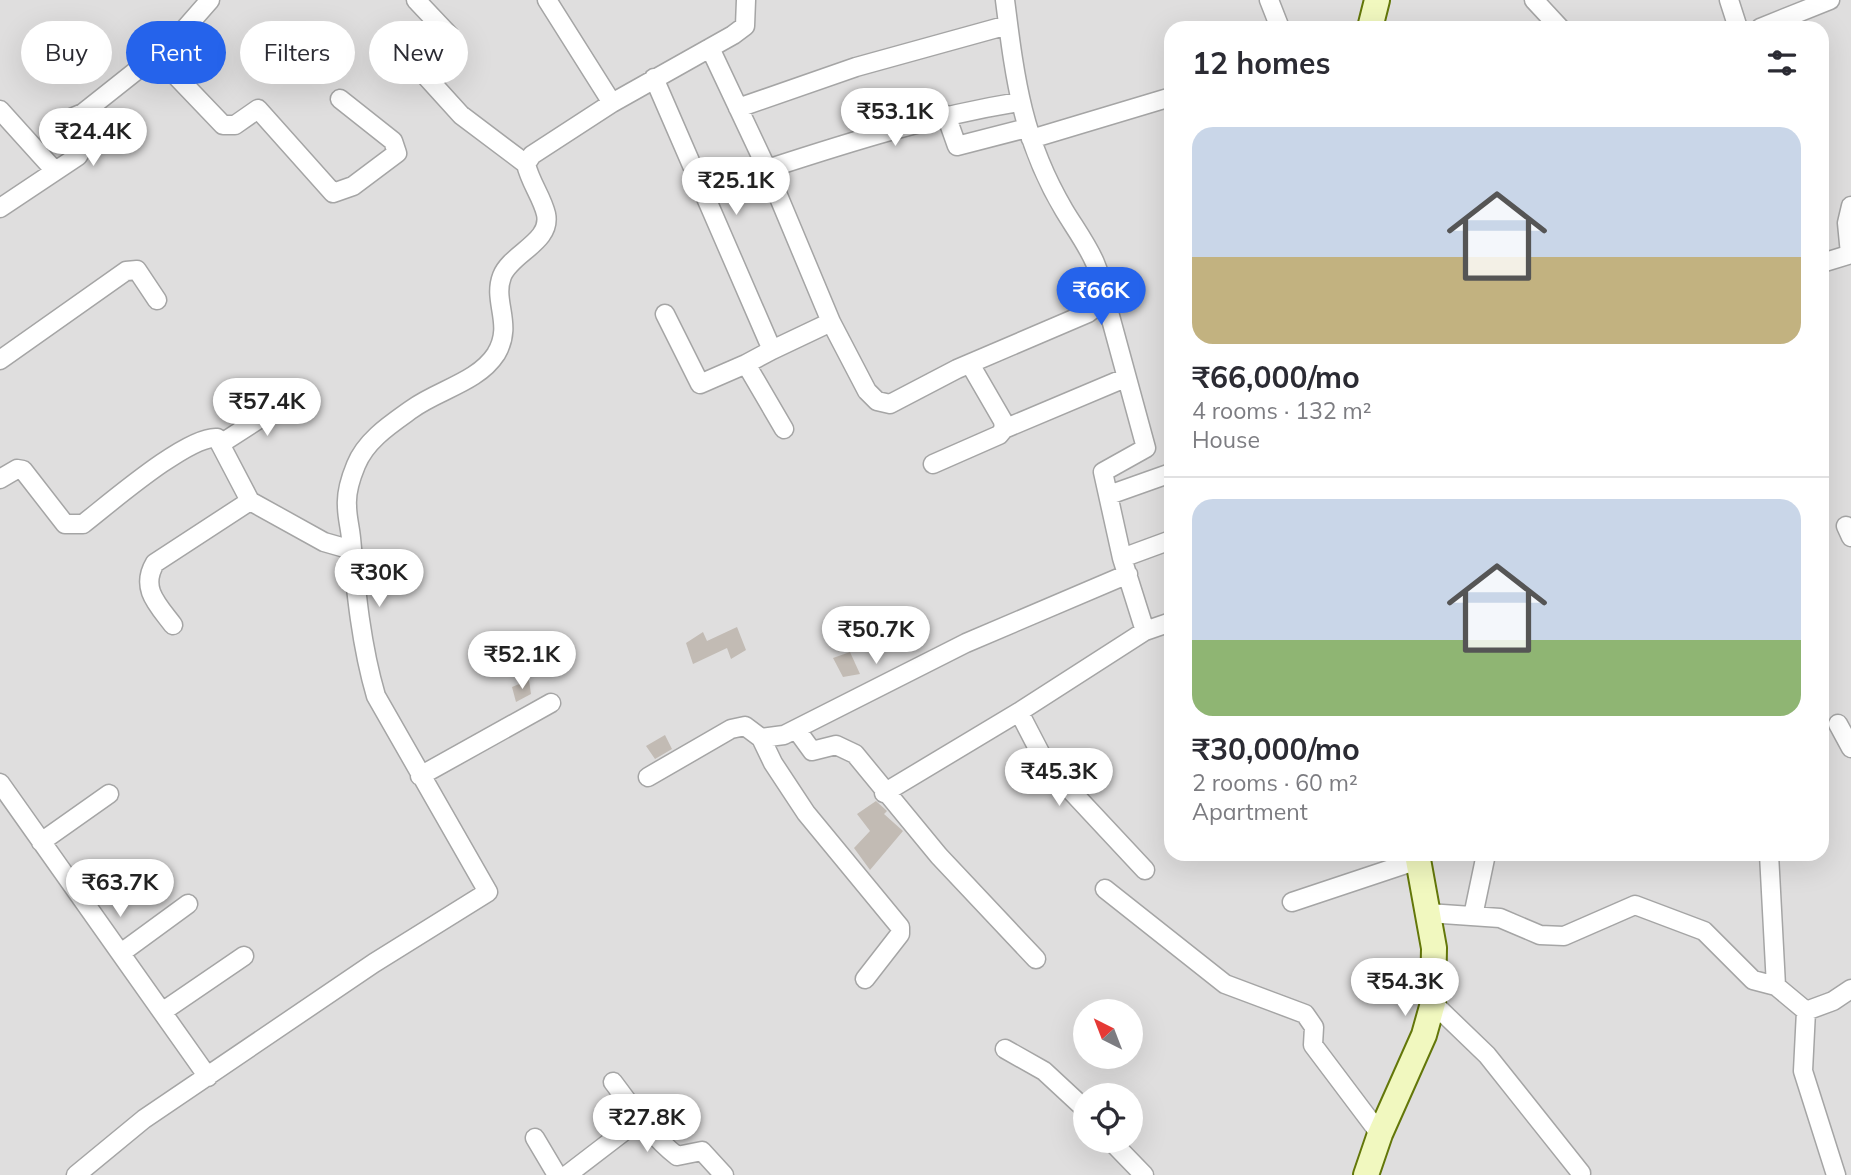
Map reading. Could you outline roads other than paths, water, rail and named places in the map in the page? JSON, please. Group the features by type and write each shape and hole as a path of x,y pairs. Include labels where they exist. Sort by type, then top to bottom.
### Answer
{"main road":[{"path":"1366,1175 1380,1134 1424,1035 1433,1003 1434,948 1419,861"}],"street":[{"path":"193,21 210,0"},
{"path":"76,1175 125,1133 374,963 488,892 376,696 367,664 346,505 357,463 369,443 414,407 478,372 495,355 505,332 499,289 502,275 541,235 547,223 545,211 530,182 526,164 461,115 422,72 423,62 450,36 416,0"},
{"path":"547,0 612,103"},
{"path":"526,164 532,155 549,142 745,26 746,0"},
{"path":"1005,0 1019,102 1042,172 1088,245 1146,448 1103,472 1125,566 1145,631"},
{"path":"1269,0 1277,21"},
{"path":"1534,0 1554,21"},
{"path":"1729,0 1736,21"},
{"path":"1778,21 1830,0"},
{"path":"738,108 856,66 1008,25"},
{"path":"710,48 767,170 831,322 867,391 877,401 890,404 970,364 1088,313 1102,302 1103,290"},
{"path":"654,78 772,350"},
{"path":"0,208 84,149 72,129 71,118 83,113 126,79"},
{"path":"184,84 223,125 235,125 258,109 333,194 352,186 397,153 393,141 340,99"},
{"path":"946,115 957,146 1029,133 1164,99"},
{"path":"767,170 883,131 946,115 1019,102"},
{"path":"0,110 55,171"},
{"path":"1829,260 1850,254 1847,223 1851,206"},
{"path":"0,360 126,271 137,270 157,300"},
{"path":"666,314 700,384 831,322"},
{"path":"746,364 783,429"},
{"path":"970,364 1003,421 1004,429"},
{"path":"933,464 999,435 1004,429 1125,378"},
{"path":"222,443 290,399"},
{"path":"0,479 17,469 23,470 65,524 74,526 83,524 151,471 196,443 217,438 222,443 250,501 324,542 352,550"},
{"path":"1109,495 1164,475"},
{"path":"173,625 150,595 147,576 155,563 250,501"},
{"path":"761,738 773,738 796,729 1125,566 1164,544"},
{"path":"884,793 1019,712 1145,631 1164,624"},
{"path":"420,776 551,703"},
{"path":"1019,712 1046,764 1145,870"},
{"path":"1838,724 1851,748"},
{"path":"648,777 731,729 745,726 761,738 773,763 806,813 900,927 900,934 865,979"},
{"path":"796,729 812,751 836,745 855,754 884,793 1036,958"},
{"path":"0,783 208,1077"},
{"path":"41,842 109,794"},
{"path":"1292,902 1407,861"},
{"path":"1473,916 1485,861"},
{"path":"1769,861 1776,986"},
{"path":"1105,889 1225,984 1305,1014 1314,1027 1313,1045 1380,1134"},
{"path":"121,953 188,904"},
{"path":"1428,913 1500,918 1540,935 1564,936 1635,905 1704,931 1753,980 1776,986 1806,1011"},
{"path":"162,1012 244,956"},
{"path":"1806,1011 1833,1001 1851,989"},
{"path":"1433,1003 1487,1055 1581,1173"},
{"path":"1806,1011 1803,1071 1827,1156 1836,1175"},
{"path":"1005,1049 1044,1071 1073,1099"},
{"path":"613,1082 640,1119 677,1156 702,1151 724,1175"},
{"path":"567,1175 640,1119"},
{"path":"535,1138 557,1175"},
{"path":"1123,1153 1144,1175"}]}
